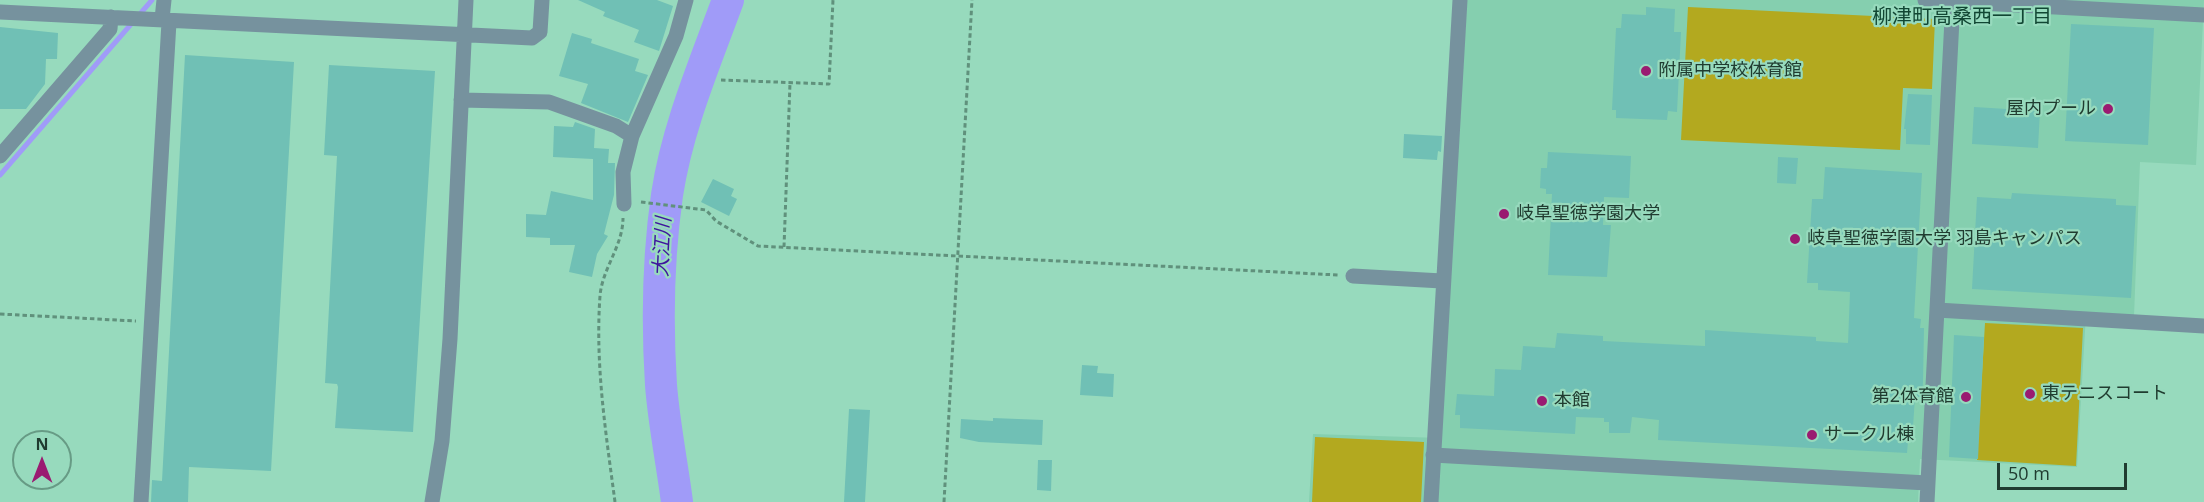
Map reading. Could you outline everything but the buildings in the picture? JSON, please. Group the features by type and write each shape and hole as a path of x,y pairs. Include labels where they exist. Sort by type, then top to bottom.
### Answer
{"street":[{"path":"141,502 153,321 166,20 164,0"},
{"path":"432,502 442,441 450,339 466,0"},
{"path":"0,12 532,38 540,32 542,0"},
{"path":"624,204 623,172 632,136 676,36 686,0"},
{"path":"1431,502 1442,280 1460,0"},
{"path":"1925,0 2204,15"},
{"path":"1927,502 1953,1"},
{"path":"0,156 110,29 111,17"},
{"path":"461,100 549,102 616,126 632,136"},
{"path":"1353,276 1442,280"},
{"path":"1937,310 2204,326"},
{"path":"1433,454 1927,483"}],"path":[{"path":"721,80 829,84 833,0"},
{"path":"944,502 972,0"},
{"path":"784,248 790,83"},
{"path":"642,202 706,210 716,221 758,246 1353,276"},
{"path":"615,502 601,401 600,294 623,233 624,204"},
{"path":"0,314 153,321"}],"shaded area":[{"name":"岐阜聖徳学園大学 羽島キャンパス","path":"1467,0 2204,0 2196,165 2140,162 2134,316 2086,314 2077,467 1920,459 1918,502 1309,502 1313,434 1441,438"},
{"path":"1688,7 1935,19 1932,89 1903,88 1900,150 1681,140"},
{"name":"東テニスコート","path":"1985,323 2083,328 2076,466 1977,460"},
{"path":"1315,437 1424,442 1421,502 1312,502"}],"waterway":[{"path":"0,175 152,0"},
{"name":"大江川","path":"677,502 661,385 659,290 664,219 672,170 685,120 728,0"}],"place":[{"name":"附属中学校体育館","path":"1646,71"},
{"name":"屋内プール","path":"2108,109"},
{"name":"岐阜聖徳学園大学","path":"1504,214"},
{"name":"岐阜聖徳学園大学 羽島キャンパス","path":"1795,239"},
{"name":"東テニスコート","path":"2030,394"},
{"name":"第2体育館","path":"1966,397"},
{"name":"本館","path":"1542,401"},
{"name":"サークル棟","path":"1812,435"}],"district":[{"name":"柳津町高桑西一丁目","path":"1962,17"}]}
